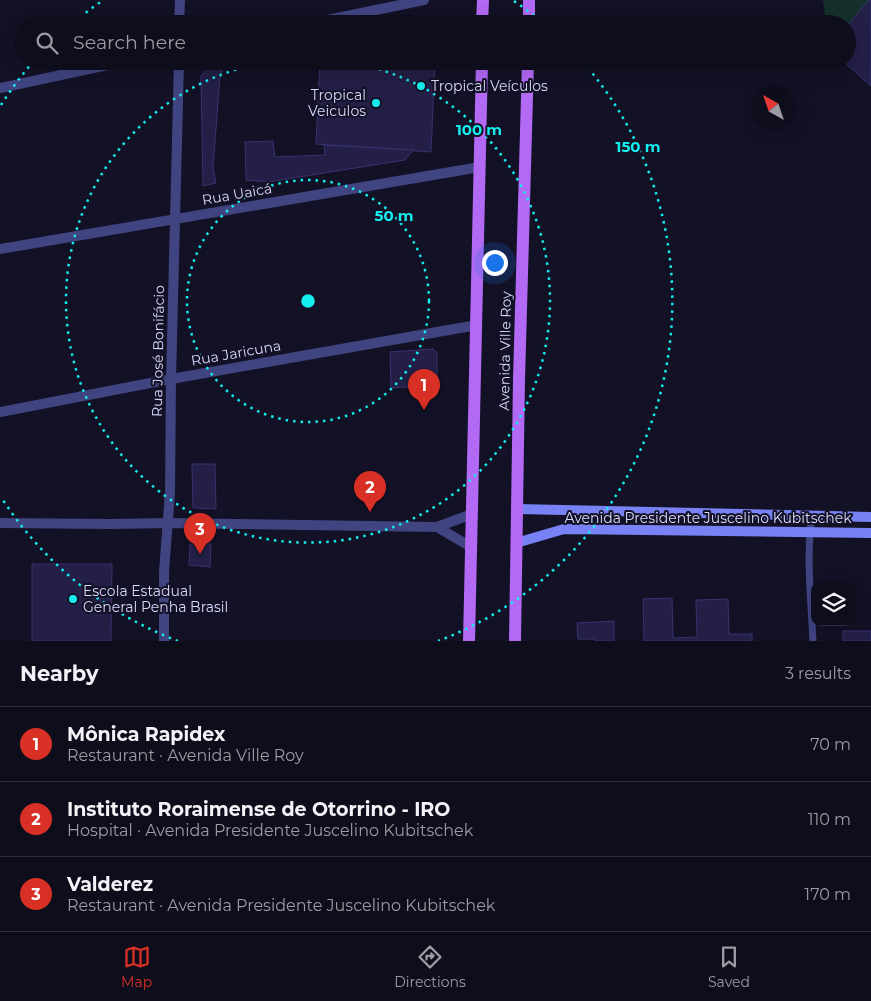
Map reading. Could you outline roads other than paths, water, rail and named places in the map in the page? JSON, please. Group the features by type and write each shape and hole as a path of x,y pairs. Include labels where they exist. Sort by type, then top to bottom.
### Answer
{"main road":[{"path":"482,15 483,0"},
{"path":"529,0 529,15"},
{"name":"Avenida Ville Roy","path":"469,641 482,70"},
{"name":"Avenida Ville Roy","path":"515,641 519,380 528,70"},
{"name":"Avenida Presidente Juscelino Kubitschek","path":"518,509 871,517"},
{"name":"Avenida Presidente Juscelino Kubitschek","path":"516,543 564,529 871,533"}],"street":[{"path":"179,15 180,0"},
{"path":"352,15 424,0"},
{"path":"0,88 84,70"},
{"name":"Rua José Bonifácio","path":"164,641 164,572 170,492 179,70"},
{"name":"Rua Uaicá","path":"0,249 480,168"},
{"name":"Rua Jaricuna","path":"0,412 171,379 477,325"},
{"path":"0,522 437,528 472,514"},
{"path":"437,528 471,547"}],"lane":[{"path":"812,515 810,532 813,641"}],"place":[{"name":"Tropical Veículos","path":"421,86"},
{"name":"Tropical Veiculos","path":"376,103"},
{"name":"Mônica Rapidex","path":"424,410"},
{"name":"Instituto Roraimense de Otorrino - IRO","path":"370,512"},
{"name":"Valderez","path":"200,554"},
{"name":"Escola Estadual General Penha Brasil","path":"73,599"}]}
